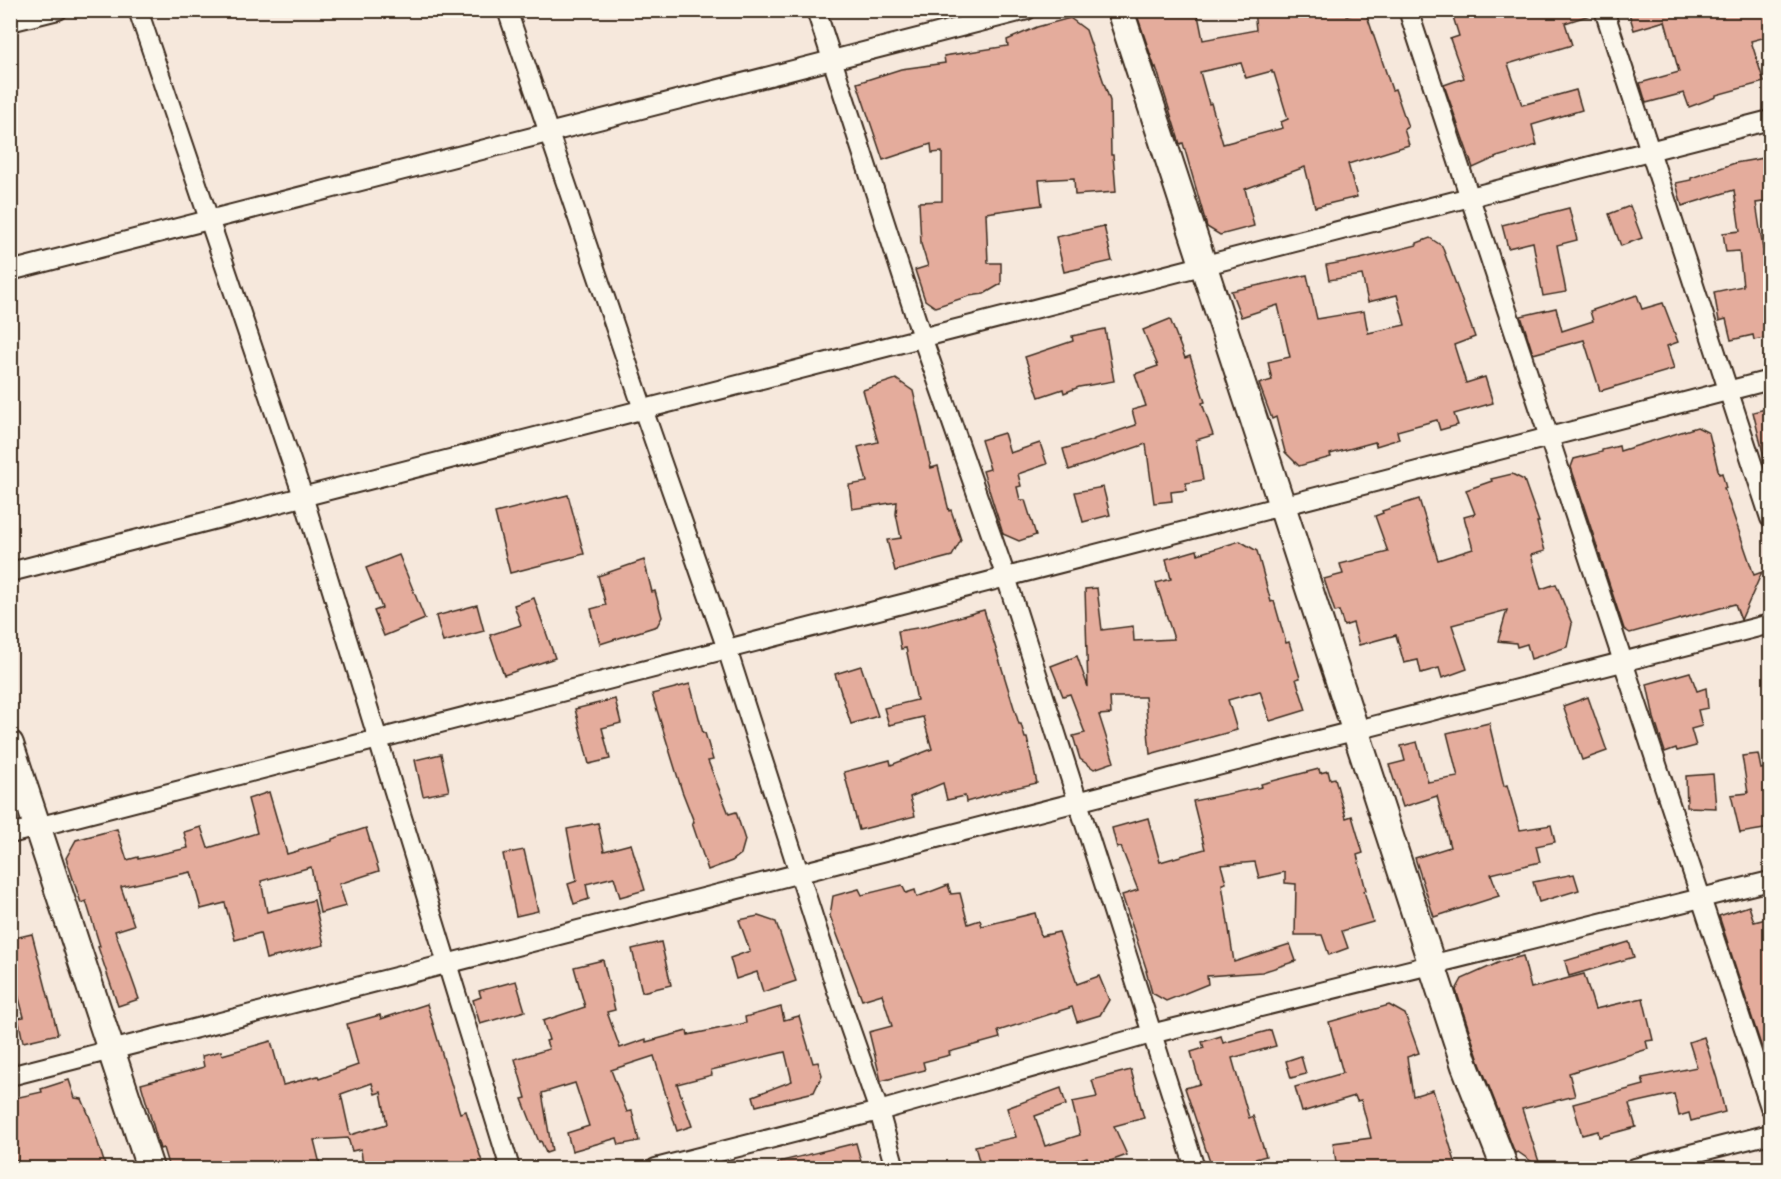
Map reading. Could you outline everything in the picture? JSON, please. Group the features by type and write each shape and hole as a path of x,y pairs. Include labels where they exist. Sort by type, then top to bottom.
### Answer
{"street":[{"path":"10,22 58,10"},
{"path":"138,10 303,496 510,1168"},
{"path":"507,10 763,756 799,873 879,1111 895,1168"},
{"path":"816,10 922,338 1006,577 1080,802 1151,1034 1195,1168"},
{"path":"10,271 1027,10"},
{"path":"1120,10 1465,1066 1505,1168"},
{"path":"1407,10 1770,1107"},
{"path":"1604,10 1770,518"},
{"path":"10,572 1770,120"},
{"path":"10,834 1770,380"},
{"path":"10,1076 1770,624"},
{"path":"10,744 150,1168"},
{"path":"656,1168 879,1111 1151,1034 1702,900 1770,881"},
{"path":"1635,1168 1770,1134"}],"building":[{"path":"1141,10 1197,10 1203,40 1256,30 1254,10 1346,10 1347,16 1365,10 1392,90 1395,89 1408,127 1404,129 1409,145 1348,164 1357,197 1315,207 1305,167 1245,189 1254,226 1220,235 1207,227 1183,143 1180,144 1138,18","holes":["1241,63 1246,78 1272,71 1288,119 1281,122 1283,128 1223,144 1200,72"]},
{"path":"1451,10 1593,10 1593,14 1565,23 1572,45 1508,64 1522,105 1576,90 1582,110 1532,125 1537,145 1497,157 1473,168 1444,85 1464,78 1450,39 1459,36"},
{"path":"1628,10 1767,10 1770,20 1770,36 1751,41 1764,82 1716,95 1716,97 1689,107 1684,93 1646,103 1640,83 1679,72 1665,21 1634,30"},
{"path":"1070,18 1086,30 1110,101 1111,155 1113,155 1116,192 1075,195 1074,178 1039,180 1042,205 986,213 988,263 1001,263 1001,284 984,294 969,296 935,307 925,300 915,270 928,266 921,244 919,202 942,201 942,152 932,153 931,144 883,160 857,83 901,69 945,63 944,56 1008,46 1007,40 1037,27"},
{"path":"1770,157 1770,201 1756,203 1763,249 1768,248 1770,263 1770,337 1754,340 1753,335 1731,340 1726,319 1719,321 1714,292 1743,286 1739,251 1726,252 1723,233 1740,231 1734,190 1682,206 1676,183 1691,180 1691,178 1735,163"},
{"path":"1630,206 1642,238 1621,246 1609,214"},
{"path":"1569,208 1577,240 1557,245 1566,292 1543,296 1533,242 1508,248 1502,225"},
{"path":"1104,226 1112,261 1064,272 1056,237"},
{"path":"1430,238 1442,246 1475,337 1454,345 1466,383 1485,377 1493,403 1454,414 1458,425 1440,430 1437,420 1397,431 1399,439 1376,446 1375,442 1330,454 1331,457 1299,466 1285,452 1276,417 1272,419 1259,384 1272,380 1268,362 1290,357 1278,305 1241,317 1231,291 1307,275 1317,319 1364,311 1368,333 1405,325 1397,295 1368,302 1362,275 1329,280 1326,265 1417,245"},
{"path":"1637,295 1642,309 1663,303 1678,342 1667,346 1674,369 1600,391 1584,340 1533,354 1521,316 1556,308 1562,331 1593,321 1590,311"},
{"path":"1170,319 1185,358 1190,356 1213,435 1196,440 1203,480 1186,483 1187,490 1171,492 1172,501 1154,503 1146,444 1069,470 1063,449 1136,425 1132,410 1146,406 1135,374 1158,366 1143,330"},
{"path":"1105,329 1114,381 1079,387 1064,393 1063,389 1039,397 1025,357 1073,341 1072,336"},
{"path":"896,379 913,391 931,468 938,466 949,511 951,510 961,540 952,556 895,571 887,540 901,538 896,514 897,502 852,509 849,485 867,482 858,447 878,442 863,390"},
{"path":"1770,408 1770,456 1764,457 1753,412"},
{"path":"1697,427 1709,433 1719,474 1722,473 1726,488 1724,488 1754,575 1762,572 1741,620 1735,604 1630,633 1624,629 1571,467 1574,459 1602,452 1602,450 1619,446 1620,451"},
{"path":"1004,433 1010,453 1040,443 1047,464 1018,474 1021,486 1017,487 1020,500 1025,500 1036,535 1019,541 1003,534 983,471 990,469 981,440"},
{"path":"1512,474 1524,480 1539,522 1537,522 1545,551 1531,555 1541,589 1556,584 1572,624 1567,647 1531,659 1527,644 1517,647 1516,643 1498,641 1507,610 1452,625 1467,669 1442,678 1439,668 1421,673 1418,660 1404,663 1396,635 1359,645 1353,623 1344,626 1339,611 1335,612 1324,579 1343,574 1340,564 1388,552 1375,516 1383,513 1382,511 1419,499 1438,560 1473,549 1464,517 1475,514 1466,490 1492,481 1491,479"},
{"path":"1103,487 1110,515 1083,522 1075,492"},
{"path":"568,495 584,554 510,573 495,513"},
{"path":"1240,541 1257,551 1271,602 1274,601 1286,643 1289,642 1300,678 1296,679 1306,710 1270,721 1260,691 1228,700 1237,730 1150,754 1145,697 1110,697 1111,714 1099,715 1114,762 1094,769 1080,759 1073,736 1085,733 1070,694 1063,696 1051,666 1077,656 1088,687 1085,589 1097,588 1102,630 1133,626 1134,641 1174,639 1156,583 1171,579 1166,559 1197,550 1198,554"},
{"path":"399,555 425,619 384,636 374,611 382,608 366,568"},
{"path":"644,560 652,592 655,591 662,617 657,626 600,644 591,609 606,605 598,576"},
{"path":"534,598 555,658 504,675 490,635 521,625 514,605"},
{"path":"477,605 484,631 443,642 436,616"},
{"path":"984,610 1019,724 1027,738 1037,783 966,802 965,796 947,800 943,783 910,797 915,816 859,830 844,772 890,760 891,765 932,749 923,717 889,725 884,708 917,700 906,648 901,649 898,631 923,627"},
{"path":"861,666 878,716 851,724 835,674"},
{"path":"1690,672 1697,691 1706,688 1708,708 1698,710 1702,726 1691,729 1696,746 1677,751 1676,748 1665,752 1654,718 1647,684"},
{"path":"690,684 713,760 708,761 729,814 736,812 745,840 741,854 732,861 708,870 652,694"},
{"path":"1588,697 1607,751 1582,760 1563,706"},
{"path":"615,699 621,723 602,728 610,759 589,764 575,709"},
{"path":"1489,723 1504,786 1507,785 1520,830 1551,825 1555,842 1536,846 1540,862 1491,874 1499,896 1434,917 1415,858 1450,847 1437,796 1403,807 1389,765 1405,761 1401,746 1417,742 1428,782 1458,777 1447,733"},
{"path":"441,754 449,791 423,796 415,760"},
{"path":"1758,754 1761,769 1769,767 1770,828 1740,833 1731,795 1748,793 1742,756"},
{"path":"1319,769 1320,773 1328,771 1330,779 1335,778 1346,818 1352,816 1363,853 1357,855 1373,922 1342,931 1348,948 1329,955 1322,935 1295,935 1296,884 1285,883 1285,872 1259,878 1255,862 1221,865 1226,883 1222,884 1234,962 1290,944 1296,961 1262,972 1207,976 1208,984 1166,1001 1152,993 1122,895 1138,890 1121,847 1117,848 1112,828 1148,818 1160,862 1205,849 1193,801 1262,787 1261,784"},
{"path":"1713,774 1716,808 1687,807 1686,776"},
{"path":"269,792 287,854 366,828 379,871 339,884 346,906 320,913 311,867 261,881 267,912 314,900 324,945 266,959 260,933 235,940 225,903 201,909 191,872 121,887 134,925 115,931 139,999 118,1006 98,947 100,946 86,901 81,903 66,858 76,840 117,829 127,860 138,857 138,859 188,848 184,832 201,827 208,848 257,833 248,799"},
{"path":"598,823 604,851 631,844 645,890 620,897 614,877 586,884 589,899 574,904 568,884 577,881 567,829"},
{"path":"524,850 538,911 516,916 503,854"},
{"path":"1574,874 1579,890 1539,902 1533,882"},
{"path":"902,885 906,893 915,890 917,897 948,885 951,894 960,893 968,924 980,920 982,926 1035,913 1041,936 1059,932 1077,984 1099,976 1109,1000 1100,1015 1077,1022 1072,1007 998,1031 1000,1038 949,1052 950,1055 923,1062 925,1070 881,1081 869,1032 892,1026 882,994 862,1000 830,916 833,896 859,889 862,895"},
{"path":"1749,906 1754,922 1770,918 1770,1073 1719,916"},
{"path":"758,916 776,922 796,981 763,992 757,972 736,979 730,958 750,951 739,920"},
{"path":"32,934 58,1034 23,1042 18,1018 24,1017 10,964 10,939"},
{"path":"661,942 671,985 642,992 632,949"},
{"path":"1629,942 1634,957 1569,976 1565,961"},
{"path":"1523,956 1531,988 1584,974 1595,1009 1643,998 1653,1040 1646,1041 1648,1049 1569,1073 1575,1096 1522,1109 1541,1168 1518,1152 1515,1153 1479,1061 1456,990 1462,979 1500,962"},
{"path":"603,960 615,1010 607,1012 620,1048 646,1039 646,1042 687,1031 688,1035 746,1023 745,1017 781,1007 784,1020 799,1016 813,1063 818,1062 822,1075 814,1092 756,1106 753,1096 792,1081 785,1052 711,1070 712,1075 677,1084 692,1126 677,1131 654,1056 611,1070 627,1112 632,1111 639,1141 619,1145 617,1138 572,1151 567,1133 589,1126 575,1083 542,1093 552,1151 546,1153 541,1141 539,1142 522,1099 526,1098 515,1059 549,1049 546,1041 549,1040 543,1021 585,1007 574,967"},
{"path":"516,981 525,1011 480,1024 473,1000 481,997 479,991"},
{"path":"427,1004 460,1113 466,1111 484,1168 363,1168 361,1149 352,1151 348,1138 314,1140 321,1168 290,1168 288,1163 245,1167 244,1161 208,1163 210,1168 169,1168 163,1148 160,1149 141,1084 204,1067 202,1056 221,1051 222,1055 271,1041 283,1085 318,1076 319,1079 358,1065 347,1024 380,1015 381,1019","holes":["372,1083 375,1094 381,1092 387,1124 350,1135 341,1094"]},
{"path":"1389,1005 1405,1014 1419,1053 1407,1057 1413,1096 1433,1090 1457,1168 1337,1168 1333,1143 1371,1138 1361,1100 1357,1101 1355,1096 1302,1112 1295,1087 1343,1073 1329,1022"},
{"path":"1271,1030 1276,1046 1232,1058 1249,1118 1253,1116 1266,1156 1223,1168 1212,1168 1185,1088 1200,1084 1191,1052 1204,1048 1202,1042 1221,1036 1223,1043"},
{"path":"1704,1037 1725,1112 1691,1121 1689,1113 1679,1116 1674,1094 1629,1104 1636,1127 1599,1137 1598,1131 1582,1135 1573,1104 1644,1085 1642,1078 1697,1067 1689,1042"},
{"path":"1301,1056 1306,1074 1291,1078 1286,1061"},
{"path":"1131,1070 1144,1118 1114,1126 1127,1155 1091,1168 1087,1157 1051,1168 981,1168 975,1146 1016,1137 1007,1108 1061,1088 1066,1105 1035,1116 1045,1146 1080,1135 1072,1102 1097,1097 1092,1080"},
{"path":"69,1080 75,1098 82,1099 90,1118 106,1168 20,1168 17,1160 10,1162 10,1099 42,1092 41,1089"},
{"path":"856,1143 863,1168 778,1168 778,1162"}]}
